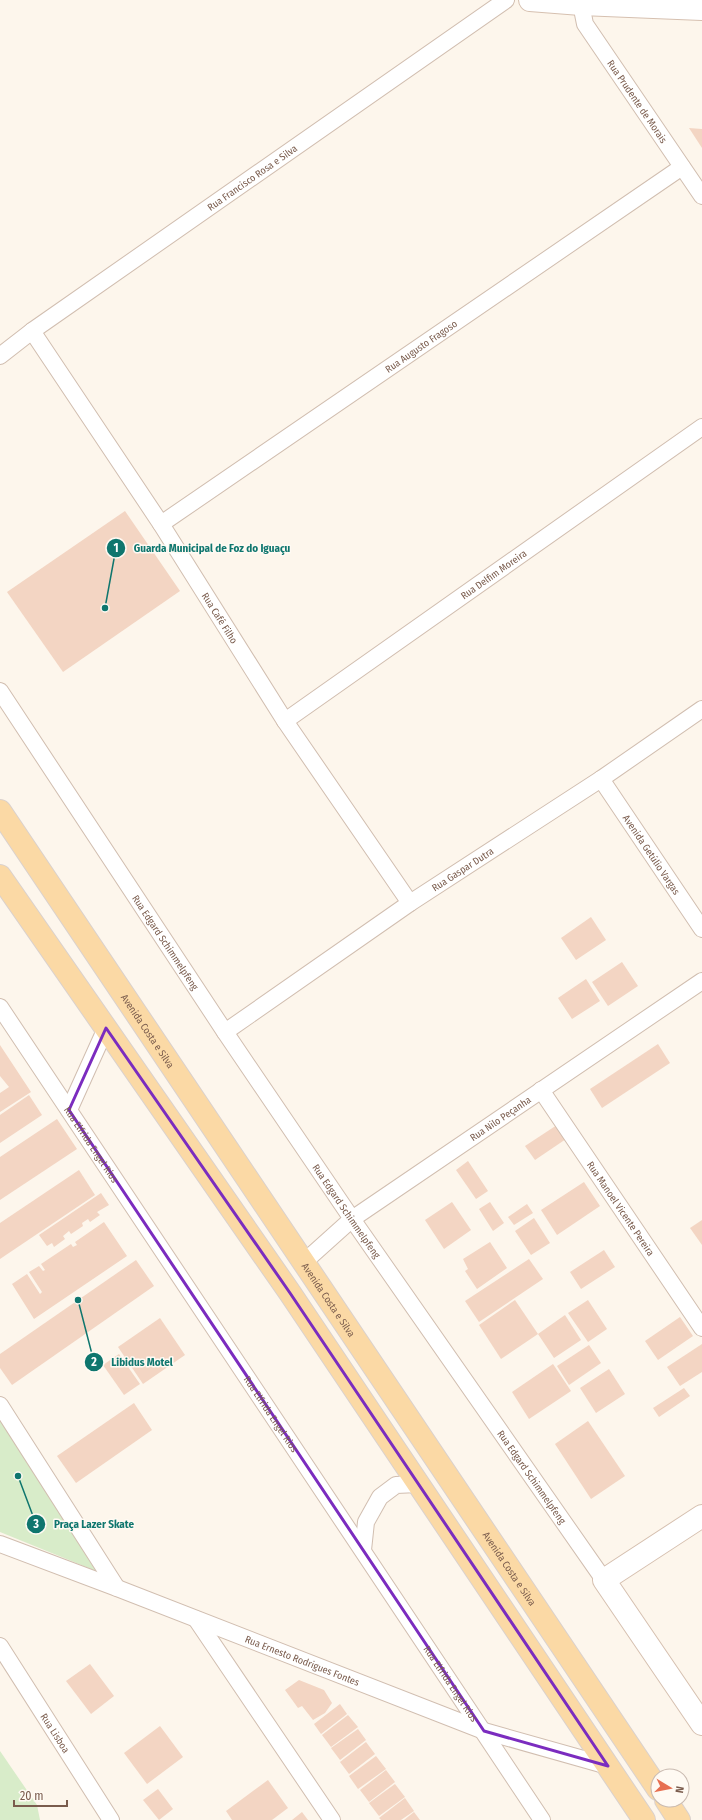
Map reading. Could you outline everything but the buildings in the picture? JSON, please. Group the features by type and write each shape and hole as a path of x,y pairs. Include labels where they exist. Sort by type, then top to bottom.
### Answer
{"main road":[{"name":"Avenida Costa e Silva","path":"0,811 650,1776"},
{"path":"0,876 290,1293 644,1820"},
{"path":"671,1808 679,1820"}],"street":[{"name":"Rua Francisco Rosa e Silva","path":"0,356 32,331 506,0"},
{"path":"530,0 702,9"},
{"name":"Rua Prudente de Morais","path":"582,2 585,24 702,196"},
{"name":"Rua Augusto Fragoso","path":"161,524 682,167"},
{"name":"Rua Café Filho","path":"32,331 161,524 285,721 410,903"},
{"name":"Rua Delfim Moreira","path":"285,721 702,427"},
{"name":"Rua Edgard Schimmelpfeng","path":"0,691 225,1032 352,1219 604,1580 702,1724"},
{"name":"Rua Gaspar Dutra","path":"225,1032 410,903 601,779 702,709"},
{"name":"Avenida Getúlio Vargas","path":"601,779 702,929"},
{"name":"Rua Nilo Peçanha","path":"303,1263 352,1219 702,981"},
{"name":"Rua Elfrida Engel Rios","path":"0,1007 542,1820"},
{"path":"69,1110 106,1028"},
{"name":"Rua Manoel Vicente Pereira","path":"541,1090 702,1328"},
{"path":"0,1405 117,1588"},
{"path":"363,1550 366,1522 380,1497 396,1485 418,1484"},
{"path":"604,1580 702,1516"},
{"name":"Rua Ernesto Rodrigues Fontes","path":"0,1544 484,1731 608,1766"},
{"path":"196,1619 332,1820"},
{"name":"Rua Lisboa","path":"0,1646 111,1820"}],"highlighted area":[{"path":"106,1028 290,1293 608,1766 484,1731 69,1110"}],"green space":[{"path":"0,1419 96,1571 0,1532"},
{"path":"0,1751 37,1805 40,1820 0,1820"}],"place":[{"name":"Guarda Municipal de Foz do Iguaçu","path":"105,608"},
{"name":"Libidus Motel","path":"78,1300"},
{"name":"Praça Lazer Skate","path":"18,1476"}]}
